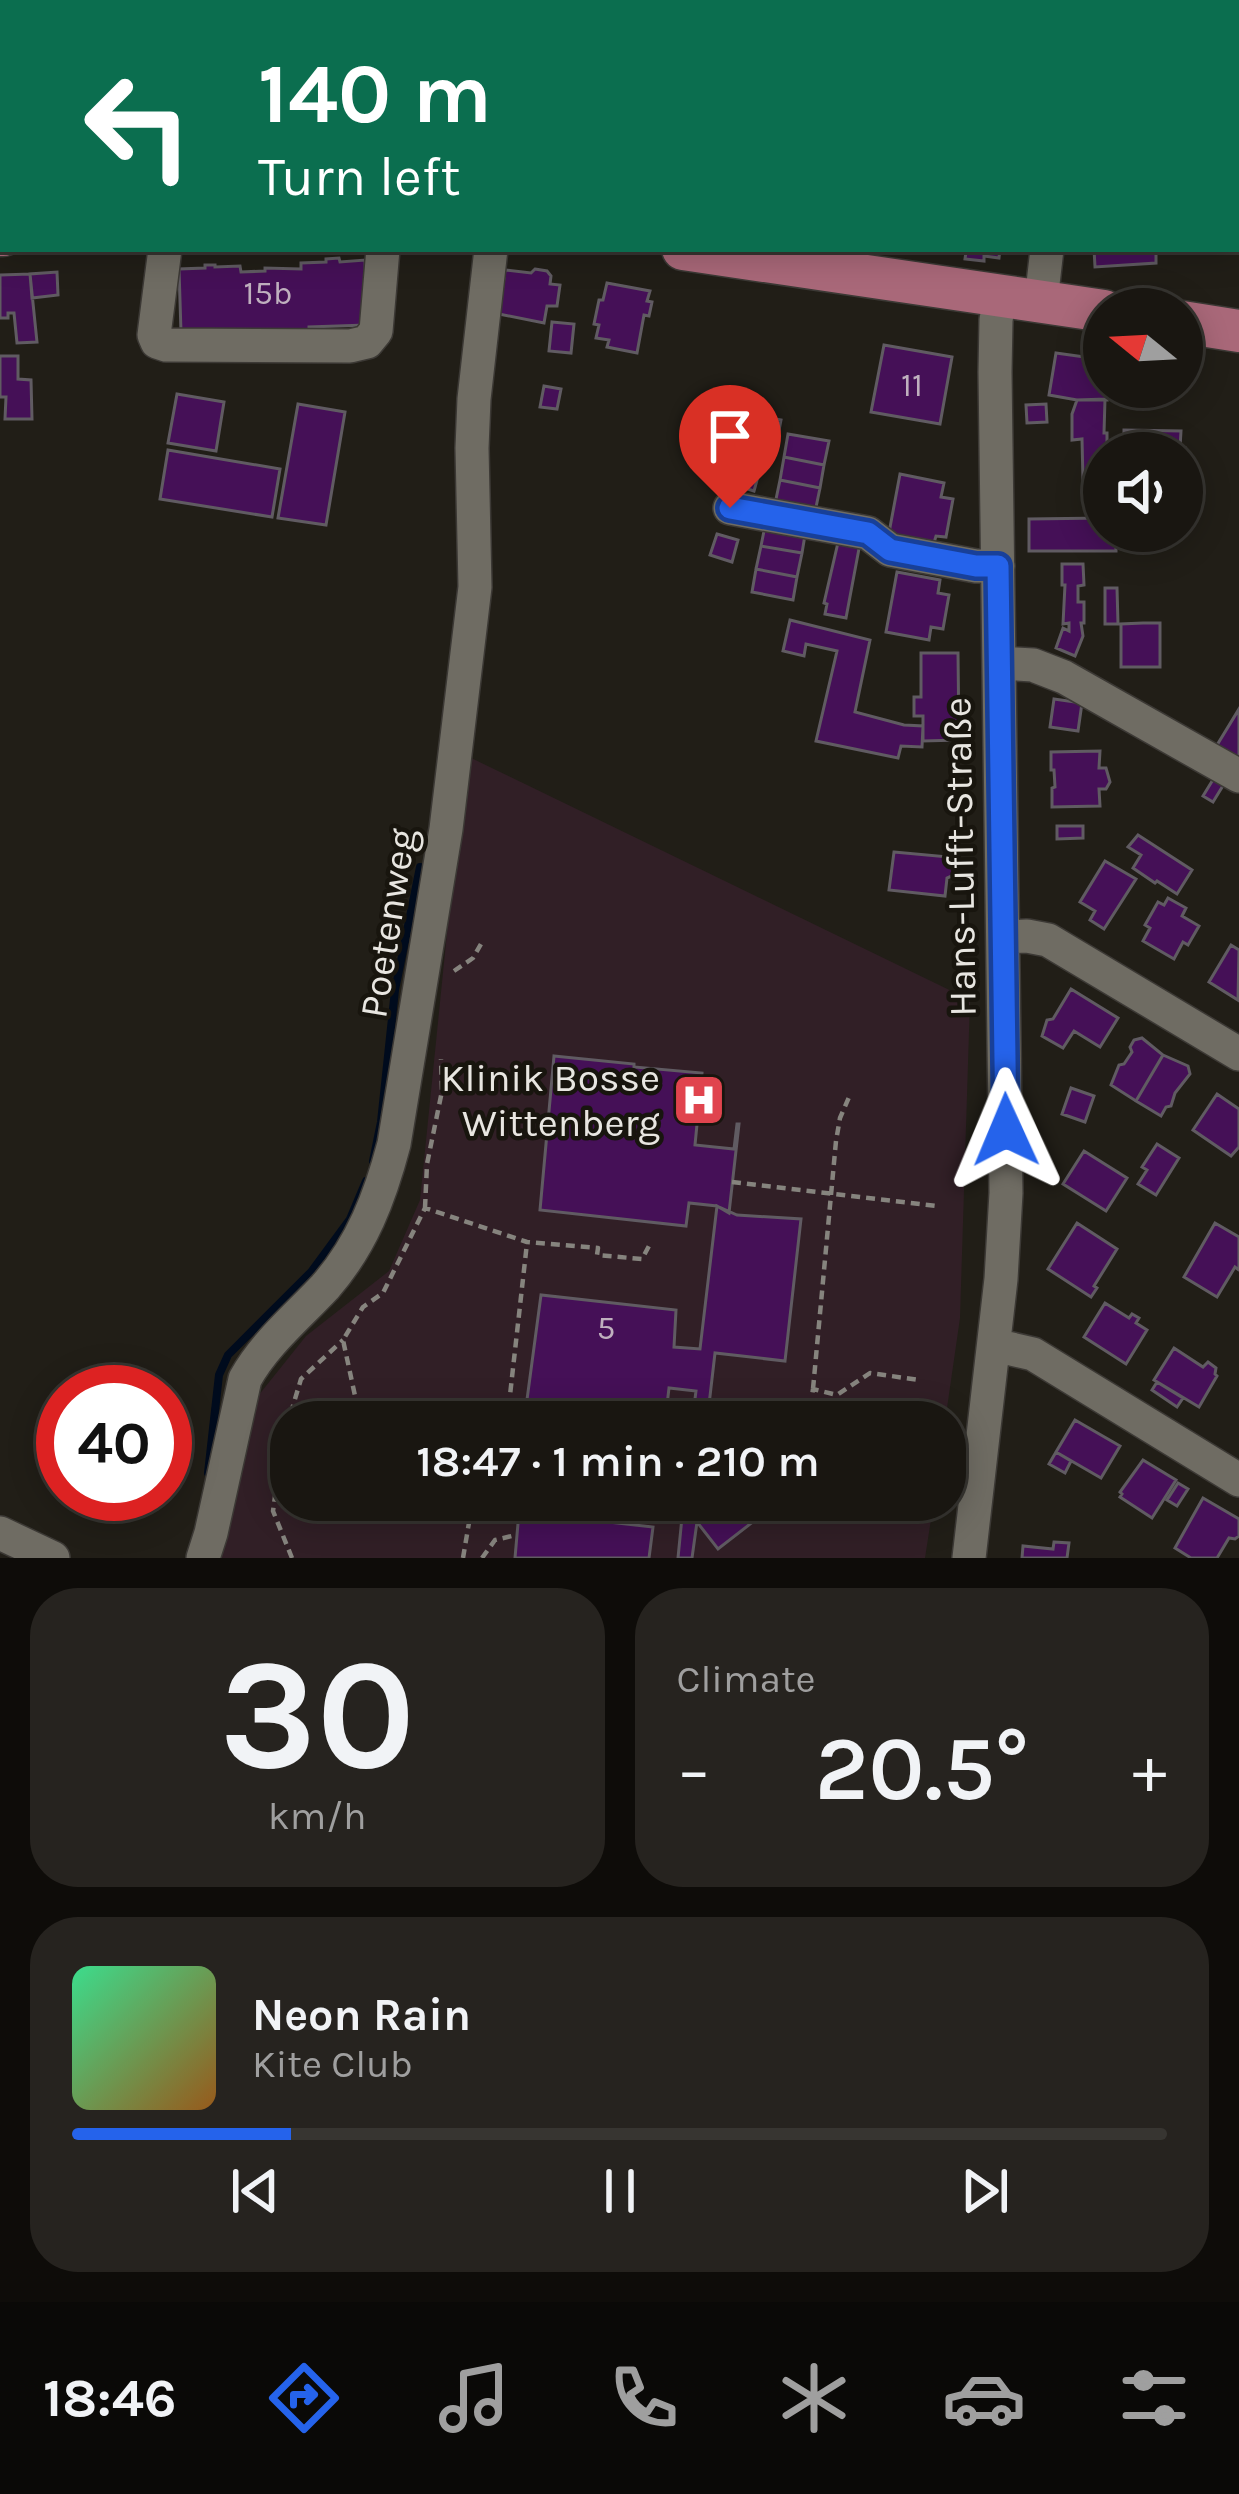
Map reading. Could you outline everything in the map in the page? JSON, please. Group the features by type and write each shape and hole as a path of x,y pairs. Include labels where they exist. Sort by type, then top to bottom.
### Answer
{"main road":[{"path":"703,252 1083,308"},
{"path":"1203,325 1239,331"}],"street":[{"path":"165,252 157,342 350,346 368,342 376,331 383,252"},
{"name":"Poetenweg","path":"203,1558 244,1378 257,1357 328,1283 358,1243 380,1196 394,1144 446,829 475,587 474,399 491,252"},
{"name":"Hans-Lufft-Straße","path":"969,1558 1006,1193 995,359 1045,252"},
{"path":"730,508 868,533 890,550 998,566"},
{"path":"1000,663 1033,665 1064,677 1239,776"},
{"path":"1004,937 1048,940 1239,1054"},
{"path":"994,1345 1033,1354 1239,1480"},
{"path":"0,1533 53,1558"}],"path":[{"path":"449,988 455,970 481,944"},
{"path":"292,1558 273,1511 283,1439 301,1379 343,1340 363,1307 383,1293 425,1208 427,1164 442,1091 441,1052"},
{"path":"811,1401 840,1118 850,1095"},
{"path":"732,1182 937,1206"},
{"path":"425,1208 526,1242 598,1248 597,1255 642,1258 650,1244"},
{"path":"509,1401 526,1242"},
{"path":"343,1340 356,1401"},
{"path":"813,1389 837,1395 870,1373 919,1380"},
{"path":"463,1558 469,1521"},
{"path":"482,1558 495,1540 516,1535"}],"shaded area":[{"name":"Klinik Bosse Wittenberg","path":"465,755 970,1000 960,1318 948,1401 270,1401 270,1521 931,1521 925,1558 209,1558 246,1411 306,1336 389,1271 420,1200"}],"building":[{"path":"966,252 1000,252 999,258 965,259"},
{"path":"1094,252 1156,252 1156,263 1095,267"},
{"path":"339,258 340,262 365,260 367,325 309,327 309,335 181,332 179,269 215,265 240,266 241,272 301,269 301,263"},
{"path":"505,270 531,273 547,271 550,284 560,285 557,306 547,306 544,323 499,314"},
{"path":"57,272 58,295 32,298 30,274"},
{"path":"30,274 37,342 17,343 14,313 0,318 0,275"},
{"path":"607,283 650,291 647,301 652,302 649,316 644,315 637,353 607,347 609,340 596,338 599,325 594,324"},
{"path":"552,322 574,324 571,353 549,351"},
{"path":"884,345 952,357 940,424 871,412"},
{"path":"1056,353 1083,357 1083,400 1049,395"},
{"path":"0,356 18,356 18,379 31,380 32,419 5,419"},
{"path":"544,386 561,389 557,409 540,407"},
{"path":"177,394 224,402 216,451 168,443"},
{"path":"1077,400 1083,400 1083,408 1105,408 1104,432 1083,432 1083,481 1082,439 1072,440"},
{"path":"298,404 345,412 326,525 278,518"},
{"path":"1046,404 1047,422 1027,423 1026,405"},
{"path":"770,418 781,420 777,441 766,439"},
{"path":"788,434 829,441 824,465 784,457"},
{"path":"168,450 280,469 272,517 160,499"},
{"path":"784,457 824,465 820,488 780,480"},
{"path":"739,463 760,469 754,491 732,484"},
{"path":"900,474 944,483 941,497 953,499 946,537 936,536 933,546 888,538"},
{"path":"780,480 820,488 815,512 775,504"},
{"path":"1083,518 1083,551 1029,551 1029,519"},
{"path":"766,521 806,529 802,553 761,546"},
{"path":"717,534 738,540 732,562 710,555"},
{"path":"840,534 861,538 846,618 825,614 824,603"},
{"path":"761,546 802,553 797,577 756,569"},
{"path":"1062,564 1083,564 1084,585 1078,586 1078,602 1084,602 1083,636 1075,656 1056,648 1063,628 1069,631 1069,623 1063,624"},
{"path":"756,569 797,577 793,600 752,592"},
{"path":"897,572 940,580 938,593 949,595 943,629 931,627 929,640 886,632"},
{"path":"1105,588 1117,588 1118,624 1105,624"},
{"path":"790,620 870,640 855,712 923,726 922,747 901,746 898,758 816,741 837,651 806,644 804,656 783,651"},
{"path":"1160,623 1160,667 1121,667 1121,624"},
{"path":"921,653 958,653 959,740 923,741 923,716 914,716 914,697 921,697"},
{"path":"1054,699 1082,703 1078,731 1050,727"},
{"path":"1239,709 1239,765 1214,750"},
{"path":"1100,751 1099,768 1106,768 1110,782 1106,789 1099,789 1100,806 1052,807 1051,752"},
{"path":"1214,778 1224,784 1213,802 1203,796"},
{"path":"1057,826 1083,826 1083,838 1057,839"},
{"path":"1138,835 1192,870 1177,894 1133,868 1141,855 1128,847"},
{"path":"894,852 949,857 954,875 947,878 945,896 889,890"},
{"path":"1105,861 1136,879 1104,929 1090,920 1095,911 1080,902"},
{"path":"1168,898 1186,908 1182,916 1199,926 1174,959 1143,941 1150,928 1145,925 1158,902 1164,905"},
{"path":"1231,945 1239,950 1238,1000 1209,982"},
{"path":"1071,989 1118,1018 1100,1047 1074,1031 1063,1048 1042,1036 1047,1020 1053,1019"},
{"path":"1142,1038 1163,1055 1136,1101 1111,1085 1119,1065 1132,1052 1134,1040"},
{"path":"1163,1055 1188,1066 1190,1074 1161,1116 1136,1101"},
{"path":"554,1056 702,1073 695,1145 734,1149 739,1124 729,1213 717,1206 689,1203 686,1226 540,1210"},
{"path":"1071,1088 1094,1096 1085,1122 1062,1114"},
{"path":"1217,1094 1239,1109 1239,1147 1231,1156 1193,1130"},
{"path":"1157,1144 1179,1158 1156,1195 1138,1184 1147,1170 1142,1167"},
{"path":"1084,1151 1127,1178 1106,1211 1063,1184"},
{"name":"Klinik Bosse Wittenberg","path":"717,1206 737,1215 801,1219 785,1361 715,1353 709,1401 695,1401 696,1391 669,1388 667,1401 527,1401 541,1295 676,1310 674,1347 700,1349"},
{"path":"1077,1223 1117,1249 1091,1297 1048,1269"},
{"path":"1215,1223 1239,1237 1239,1270 1235,1267 1217,1297 1184,1277"},
{"path":"1105,1303 1129,1318 1132,1314 1139,1318 1136,1323 1147,1330 1126,1364 1084,1337"},
{"path":"1174,1348 1203,1367 1208,1362 1216,1368 1217,1376 1199,1407 1154,1380"},
{"path":"1157,1382 1183,1398 1177,1407 1152,1390"},
{"path":"1075,1420 1120,1446 1101,1478 1056,1452"},
{"path":"1056,1452 1071,1461 1065,1473 1049,1464"},
{"path":"1143,1460 1176,1480 1152,1518 1120,1497"},
{"path":"1178,1483 1188,1489 1177,1506 1167,1500"},
{"path":"1203,1498 1239,1519 1239,1536 1229,1538 1217,1558 1191,1558 1175,1548"},
{"path":"518,1521 599,1521 653,1527 649,1558 515,1558"},
{"path":"682,1521 754,1521 718,1549 697,1522 692,1558 678,1558"},
{"path":"1054,1542 1069,1543 1067,1558 1022,1558 1023,1546 1053,1549"}],"waterway":[{"path":"373,1161 395,990 420,867"},
{"path":"208,1473 219,1375 228,1355 311,1272 350,1219 366,1181"}],"place":[{"name":"Klinik Bosse Wittenberg","path":"699,1100"}],"route":[{"path":"730,508 868,533 890,550 998,566 1006,1130"}]}
